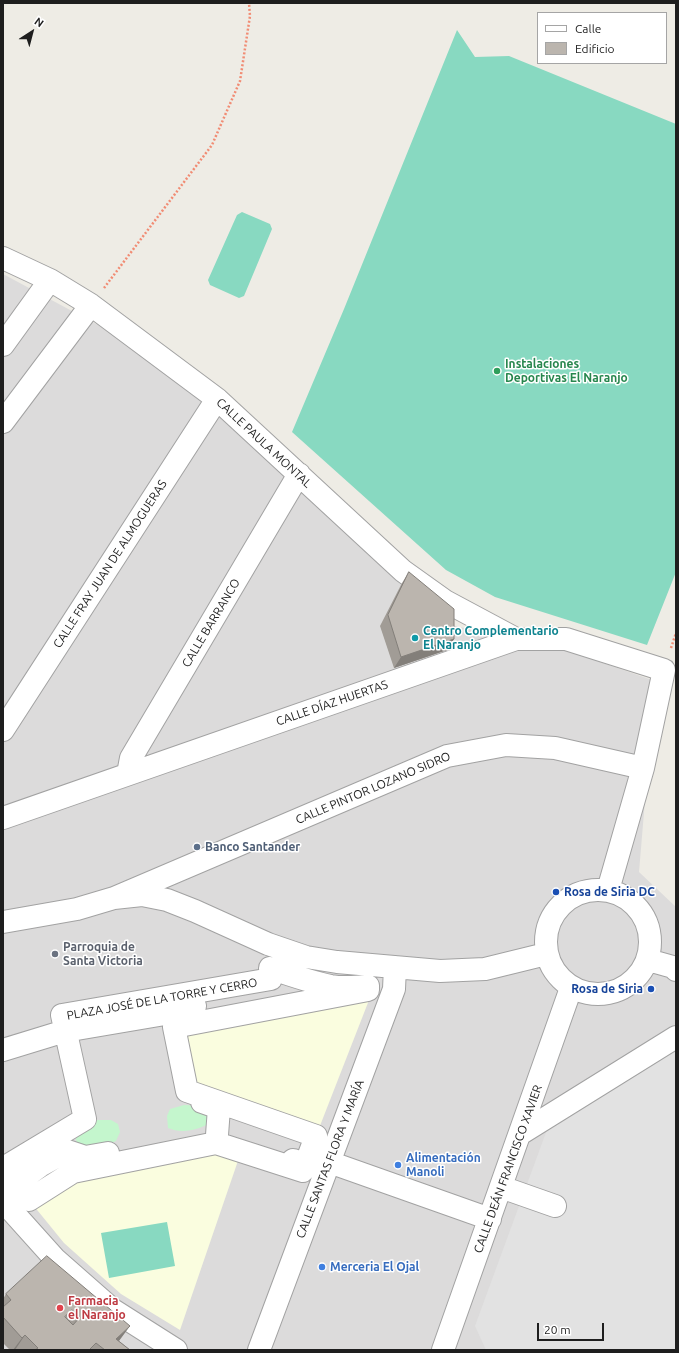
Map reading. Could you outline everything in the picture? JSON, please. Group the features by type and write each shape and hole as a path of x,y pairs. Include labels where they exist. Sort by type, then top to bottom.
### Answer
{"street":[{"name":"CALLE PAULA MONTAL","path":"3,258 50,280 91,305 217,399 403,571 445,600 516,639"},
{"path":"3,345 50,280"},
{"path":"3,422 91,305"},
{"name":"CALLE FRAY JUAN DE ALMOGUERAS","path":"3,730 217,399"},
{"name":"CALLE BARRANCO","path":"128,774 131,758 299,474"},
{"name":"CALLE DÍAZ HUERTAS","path":"3,818 516,639 566,639 664,670 643,768"},
{"name":"CALLE PINTOR LOZANO SIDRO","path":"114,898 447,756 506,745 555,748 643,768"},
{"path":"608,890 643,768"},
{"path":"587,890 608,890 629,899 645,916 651,938 648,960 636,980 616,992 593,995 571,988 556,973 546,954 546,934 553,914 567,898 587,890"},
{"path":"3,922 77,909 114,898 142,895 167,900 268,944 306,957 337,962 440,971 485,969 546,954"},
{"path":"3,1050 71,1030 165,1014 302,979 306,957"},
{"path":"648,960 672,967 676,970"},
{"name":"CALLE SANTAS FLORA Y MARÍA","path":"259,1350 394,988 395,967"},
{"name":"PLAZA JOSÉ DE LA TORRE Y CERRO","path":"270,968 302,979 331,986 368,986 368,990 174,1027 187,1091 316,1136 303,1171 216,1143 73,1172 29,1200 10,1188 5,1167 85,1119 71,1030 62,1015 271,979 270,968"},
{"name":"CALLE DEÁN FRANCISCO XAVIER","path":"443,1350 502,1187 571,988"},
{"path":"165,1014 181,1095 219,1108 216,1135"},
{"path":"10,1188 40,1166 67,1151 72,1132 98,1114 71,1030"},
{"path":"520,1134 676,1037"},
{"path":"67,1151 85,1157 216,1135 305,1164 329,1162 490,1219"},
{"path":"502,1187 555,1206"},
{"path":"3,1201 55,1259 113,1310 176,1350"}],"path":[{"path":"91,305 212,144 240,81 250,16 248,3"}],"shaded area":[{"path":"3,274 98,325 231,421 455,626 566,650 655,681 639,872 676,907 676,1350 3,1350"},
{"path":"371,995 316,1136 187,1091 174,1027"},
{"path":"676,1042 676,1350 486,1350 475,1326 548,1127"},
{"path":"216,1143 241,1152 180,1330 121,1294 64,1243 29,1200 73,1172"}],"green space":[{"name":"Instalaciones Deportivas El Naranjo","path":"457,30 475,57 509,56 676,124 676,572 647,645 495,597 446,570 292,432 344,309"},
{"path":"242,212 270,224 272,229 244,296 239,298 210,285 208,280 237,215"},
{"path":"184,1105 204,1106 211,1122 196,1129 185,1131 168,1128 167,1116 170,1109"},
{"path":"97,1120 111,1120 118,1124 120,1132 116,1141 102,1147 77,1145 77,1132"},
{"path":"167,1222 175,1266 109,1278 101,1233"}],"building":[{"name":"Centro Complementario El Naranjo","path":"409,572 454,609 454,639 401,657 388,615"},
{"path":"47,1256 130,1326 116,1339 130,1350 105,1350 96,1343 89,1350 35,1350 38,1348 25,1335 22,1338 3,1317 3,1307 11,1300 6,1294","holes":["72,1310 80,1317 73,1325 65,1317"]}],"place":[{"name":"Instalaciones Deportivas El Naranjo","path":"497,371"},
{"name":"Centro Complementario El Naranjo","path":"415,638"},
{"name":"Banco Santander","path":"197,847"},
{"name":"Rosa de Siria DC","path":"556,892"},
{"name":"Parroquia de Santa Victoria","path":"55,954"},
{"name":"Rosa de Siria","path":"651,989"},
{"name":"Alimentación Manoli","path":"398,1165"},
{"name":"Merceria El Ojal","path":"322,1267"},
{"name":"Farmacia el Naranjo","path":"60,1308"}]}
